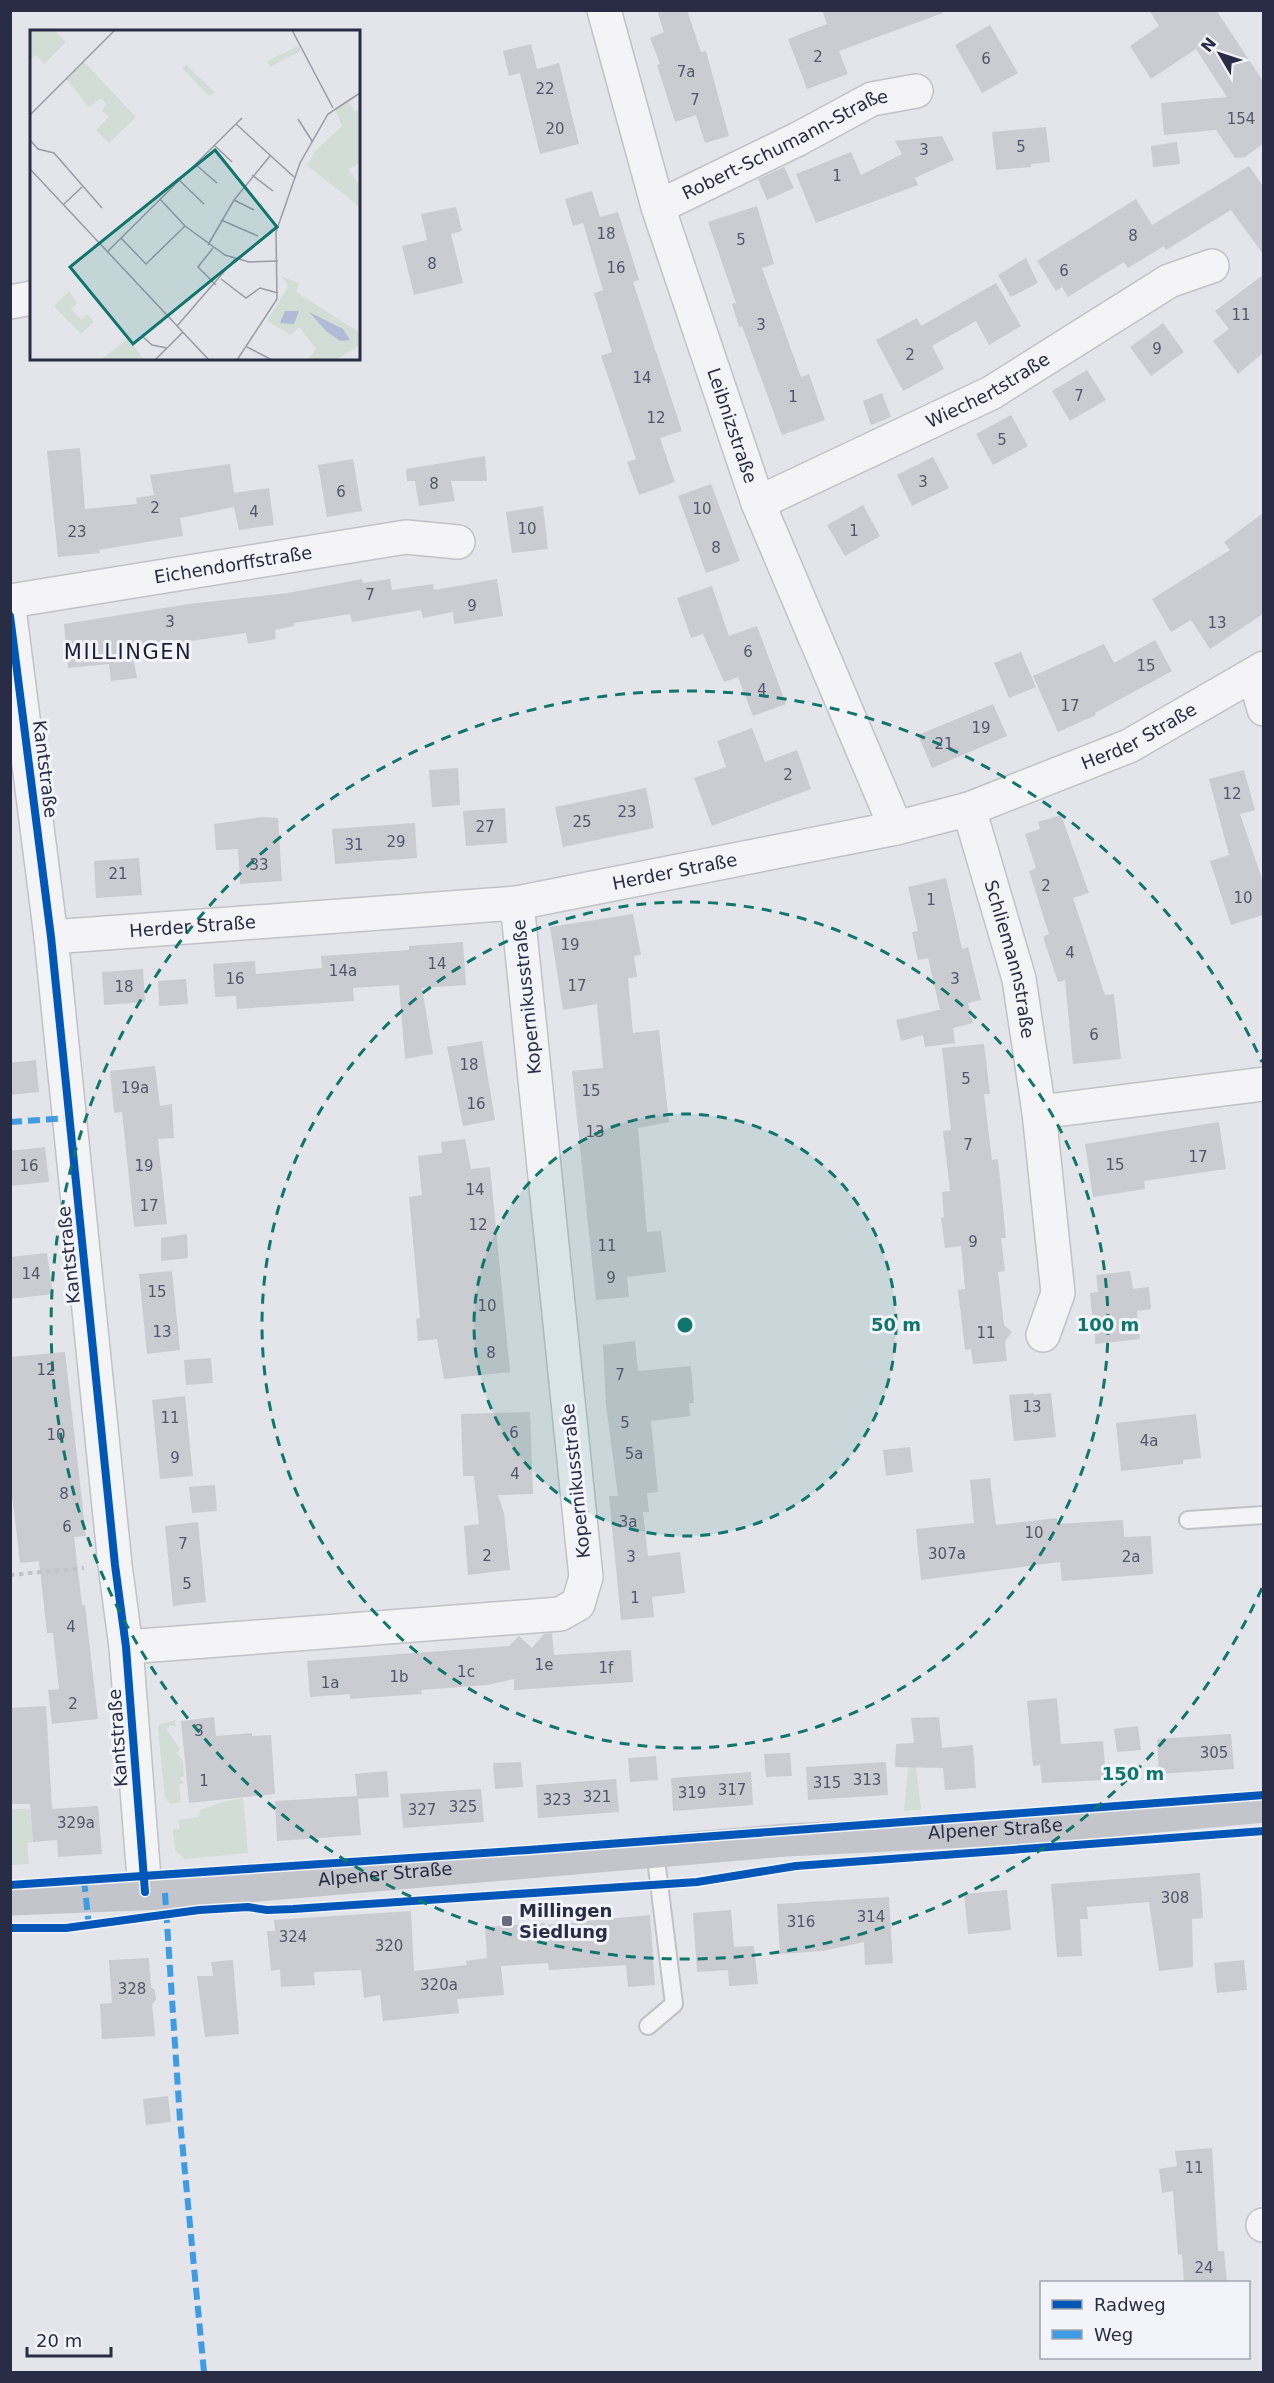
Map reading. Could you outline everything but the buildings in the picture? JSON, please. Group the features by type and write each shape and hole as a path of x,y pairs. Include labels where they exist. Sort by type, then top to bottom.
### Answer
{"street":[{"name":"Leibnizstraße","path":"604,10 658,207 758,503 896,828"},
{"name":"Robert-Schumann-Straße","path":"658,207 798,139 872,99 916,91"},
{"name":"Wiechertstraße","path":"758,503 992,393 1169,281 1212,266"},
{"path":"10,302 30,298"},
{"name":"Eichendorffstraße","path":"10,601 406,537 458,542"},
{"name":"Kantstraße","path":"10,616 51,937 115,1565 126,1647 145,1892"},
{"path":"1259,671 1263,710"},
{"name":"Herder Straße","path":"51,937 517,903 896,828 969,810 1129,746 1259,671"},
{"name":"Schliemannstraße","path":"969,810 1019,979 1039,1112 1058,1293 1043,1335"},
{"name":"Kopernikusstraße","path":"126,1647 560,1614 578,1604 586,1576 517,903"},
{"path":"1039,1112 1263,1084"},
{"name":"Alpener Straße","path":"10,1899 145,1892 786,1840 1029,1828 1263,1806"}],"lane":[{"path":"1188,1520 1263,1515"},
{"path":"648,2026 674,2004 656,1851"}],"path":[{"path":"10,1575 115,1565"}],"shaded area":[{"path":"175,1720 176,1727 170,1725 167,1730 180,1749 177,1753 183,1761 184,1776 180,1778 184,1783 179,1785 181,1802 171,1804 165,1798 158,1729 159,1725"},
{"path":"908,1767 916,1767 921,1809 904,1811"},
{"path":"243,1798 248,1853 185,1859 175,1850 173,1829 180,1829 178,1820 199,1817 200,1810"},
{"path":"11,1809 30,1809 33,1842 27,1843 29,1864 11,1865"}],"marked path":[{"path":"10,1122 70,1118"},
{"path":"84,1880 89,1926"},
{"path":"165,1893 180,2120 204,2372"}],"cycle path":[{"path":"10,616 51,937 115,1565 126,1647 145,1892"},
{"path":"10,1885 528,1850 1264,1795"},
{"path":"10,1928 66,1928 199,1910 248,1907 267,1910 293,1909 697,1882 796,1866 1264,1831"}],"place":[{"name":"Millingen Siedlung","path":"507,1921"}],"district":[{"name":"MILLINGEN","path":"128,652"}]}
